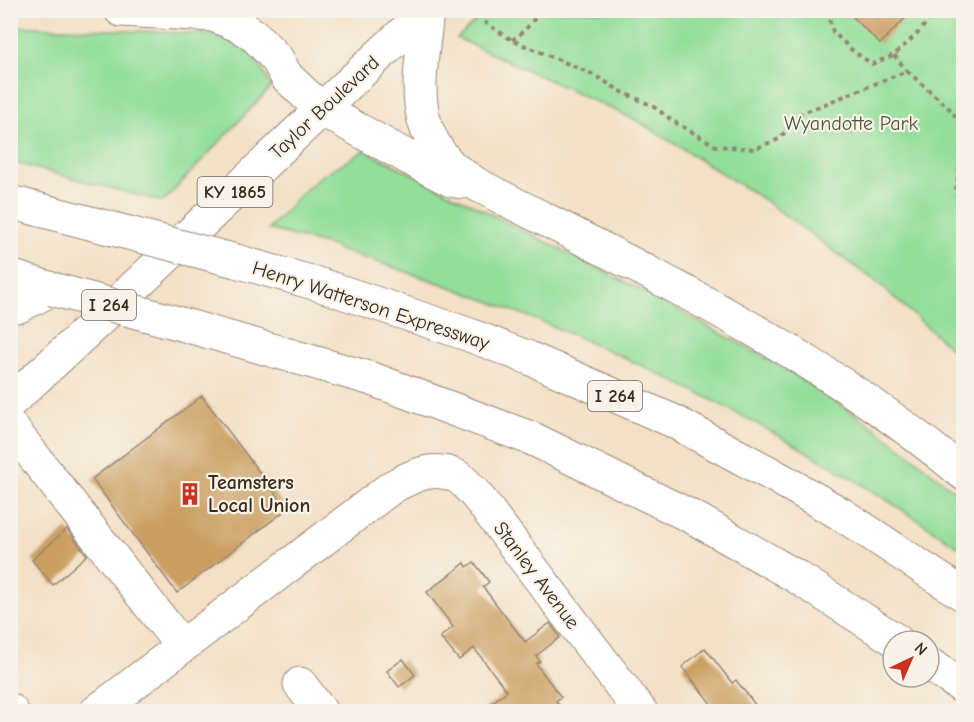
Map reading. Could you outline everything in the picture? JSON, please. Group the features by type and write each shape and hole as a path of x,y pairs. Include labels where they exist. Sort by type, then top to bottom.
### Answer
{"main road":[{"path":"121,10 213,15 240,26 277,59 287,77 321,109 381,144 451,180 476,184"},
{"path":"427,11 419,97 421,113 429,137 450,165 476,184 745,324 791,351 856,392 963,474"},
{"name":"Taylor Boulevard","path":"10,402 140,283 427,11"},
{"name":"Henry Watterson Expressway","path":"10,202 321,285 467,333 674,422 841,514 963,595"},
{"name":"I 264","path":"10,276 372,379 533,439 696,519 796,577 881,631"},
{"path":"10,304 19,306 52,289"},
{"path":"10,426 181,645 96,711"},
{"name":"Stanley Avenue","path":"181,645 392,487 413,476 430,471 456,476 477,496 641,711"},
{"path":"941,672 963,688"},
{"path":"300,684 321,711"}],"path":[{"path":"512,39 524,31 542,10"},
{"path":"763,10 810,13 828,11 833,32 872,64 894,55 934,16 937,10"},
{"path":"483,22 512,39 592,74 624,93 651,105 676,123 716,146 754,149 779,139 800,114 907,71"},
{"path":"894,55 907,71 949,108 963,129 956,191 963,237"}],"green space":[{"name":"Wyandotte Park","path":"487,11 963,11 963,359 878,283 760,197 638,121 457,38"},
{"path":"10,26 211,34 233,42 248,52 260,66 271,87 163,202 11,162"},
{"path":"365,150 643,291 781,366 861,418 906,451 963,498 963,550 889,501 814,456 662,375 583,339 421,276 336,249 336,247 268,229 321,176"}],"building":[{"path":"846,10 913,10 880,44"},
{"name":"Teamsters Local Union","path":"202,396 287,509 177,593 92,479"},
{"path":"67,529 87,555 53,585 32,560"},
{"path":"474,562 489,582 483,587 525,642 550,623 560,637 536,656 540,661 536,664 561,697 556,701 563,711 481,711 507,691 474,648 459,660 440,637 453,627 427,592 465,563 467,567"},
{"path":"705,648 732,683 736,680 760,711 717,711 682,667"},
{"path":"403,659 415,675 399,687 387,671"}],"place":[{"name":"Teamsters Local Union","path":"190,494"}]}
